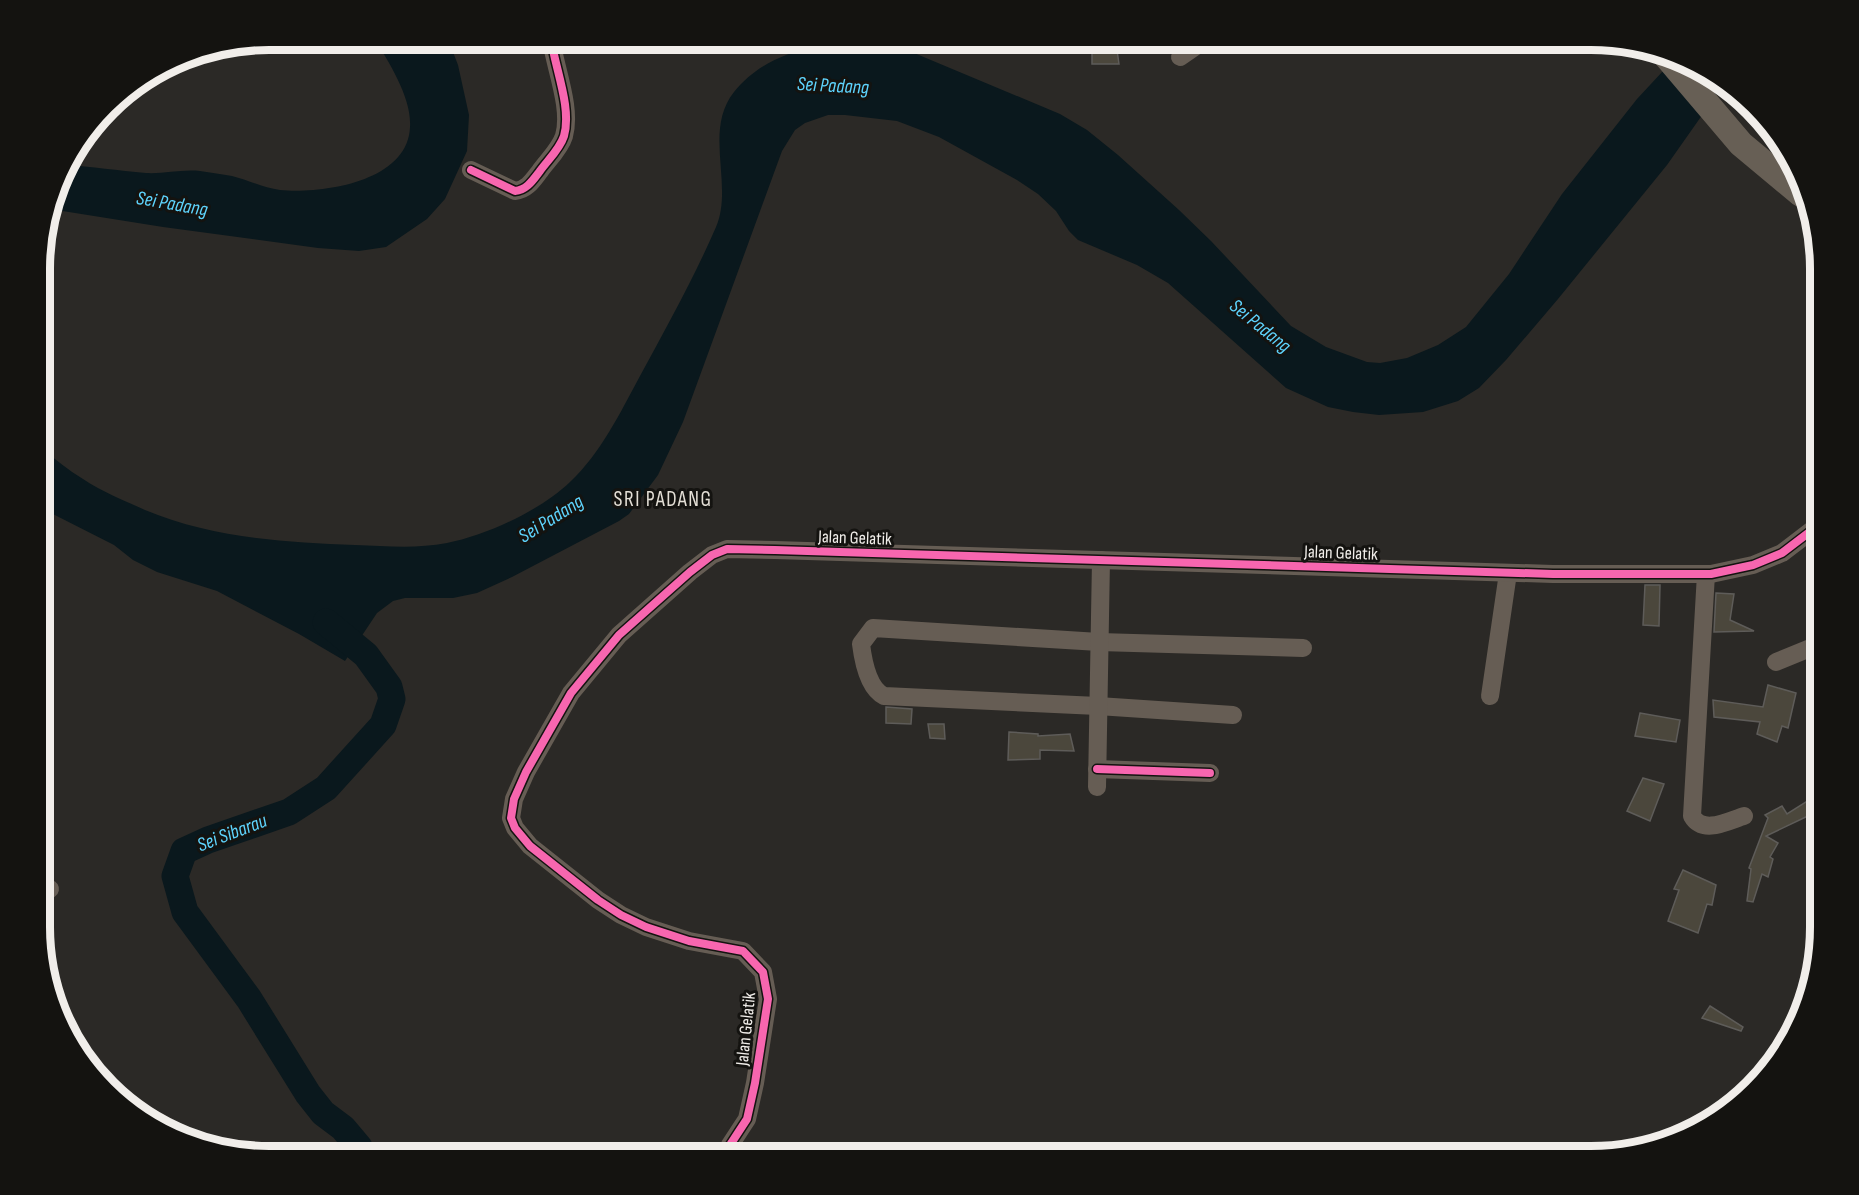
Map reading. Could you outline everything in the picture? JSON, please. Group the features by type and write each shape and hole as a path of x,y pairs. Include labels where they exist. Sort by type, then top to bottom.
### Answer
{"main road":[{"path":"1675,67 1741,144 1780,161"}],"street":[{"path":"471,170 515,191 522,191 560,145 564,137 565,108 553,50"},
{"path":"1180,57 1190,50"},
{"name":"Jalan Gelatik","path":"730,1146 747,1119 754,1083 768,999 763,972 742,951 689,941 646,927 621,915 598,900 530,846 515,828 511,818 514,799 526,772 571,693 619,635 712,555 727,549 1508,573 1706,574 1753,565 1782,553 1809,532"},
{"path":"1101,561 1097,778 1210,773"},
{"path":"1490,696 1508,573"},
{"path":"1706,574 1692,816 1694,821 1710,827 1744,816"},
{"path":"1233,715 884,696 878,693 870,679 861,644 873,628 1100,642 1303,648"},
{"path":"1776,662 1809,648"}],"water":[{"name":"Sei Padang","path":"381,50 452,50 458,65 469,115 467,151 445,199 427,219 386,247 359,251 318,248 58,210 75,166 146,173 200,171 232,176 274,189 298,191 318,190 360,181 395,161 406,146 410,116 393,70"},
{"name":"Sei Padang","path":"803,50 907,50 1060,114 1087,130 1118,155 1179,210 1291,326 1326,347 1367,362 1380,363 1407,358 1438,345 1466,327 1509,274 1562,194 1637,99 1669,64 1719,91 1667,165 1506,360 1479,388 1458,401 1423,412 1379,415 1353,412 1328,407 1286,388 1168,283 1137,265 1078,240 1056,211 1038,194 1017,180 939,137 897,121 828,115 805,123 795,130 782,151 683,422 658,475 629,514 619,521 512,577 477,593 453,598 405,598 393,601 377,613 345,661 217,591 157,572 133,560 114,545 50,513 50,455 90,483 145,510 222,533 275,540 390,546 447,543 496,528 544,502 581,471 609,432 680,303 716,227 721,211 719,141 725,107 734,92 747,78 778,58"}],"building":[{"path":"1117,50 1119,64 1092,64 1092,51"},
{"path":"1645,585 1660,585 1659,626 1643,625"},
{"path":"1716,593 1734,594 1730,620 1754,631 1714,632"},
{"path":"1768,685 1796,693 1788,728 1782,726 1777,742 1757,734 1760,722 1714,717 1713,700 1763,707"},
{"path":"886,707 912,709 911,724 886,723"},
{"path":"1640,713 1680,720 1676,742 1635,736"},
{"path":"928,724 944,724 945,739 930,738"},
{"path":"1009,732 1038,734 1038,736 1070,734 1074,751 1040,750 1040,759 1008,760"},
{"path":"1643,778 1664,784 1650,821 1627,811"},
{"path":"1809,800 1809,815 1766,836 1778,843 1770,857 1773,859 1768,877 1762,874 1753,902 1747,901 1751,869 1749,868 1768,818 1765,815 1782,806 1787,814"},
{"path":"1683,870 1716,885 1712,905 1707,904 1698,933 1668,921 1679,890 1674,889"},
{"path":"1710,1006 1743,1027 1741,1031 1702,1018"}],"waterway":[{"name":"Sei Sibarau","path":"326,622 366,655 389,687 392,699 383,725 326,788 289,812 208,840 184,851 175,876 185,912 249,999 308,1094 323,1113 343,1128 358,1146"}],"cycle path":[{"path":"471,170 515,191 519,190 532,181 560,146 564,136 566,113 553,50"},
{"path":"730,1146 747,1119 755,1083 768,999 763,972 743,951 689,941 646,927 621,915 598,900 530,846 515,828 511,818 514,799 526,772 571,693 619,635 712,555 727,549 1553,574 1711,574 1753,565 1782,553 1809,532"},
{"path":"1097,769 1210,773"}],"district":[{"name":"SRI PADANG","path":"663,499"}]}
